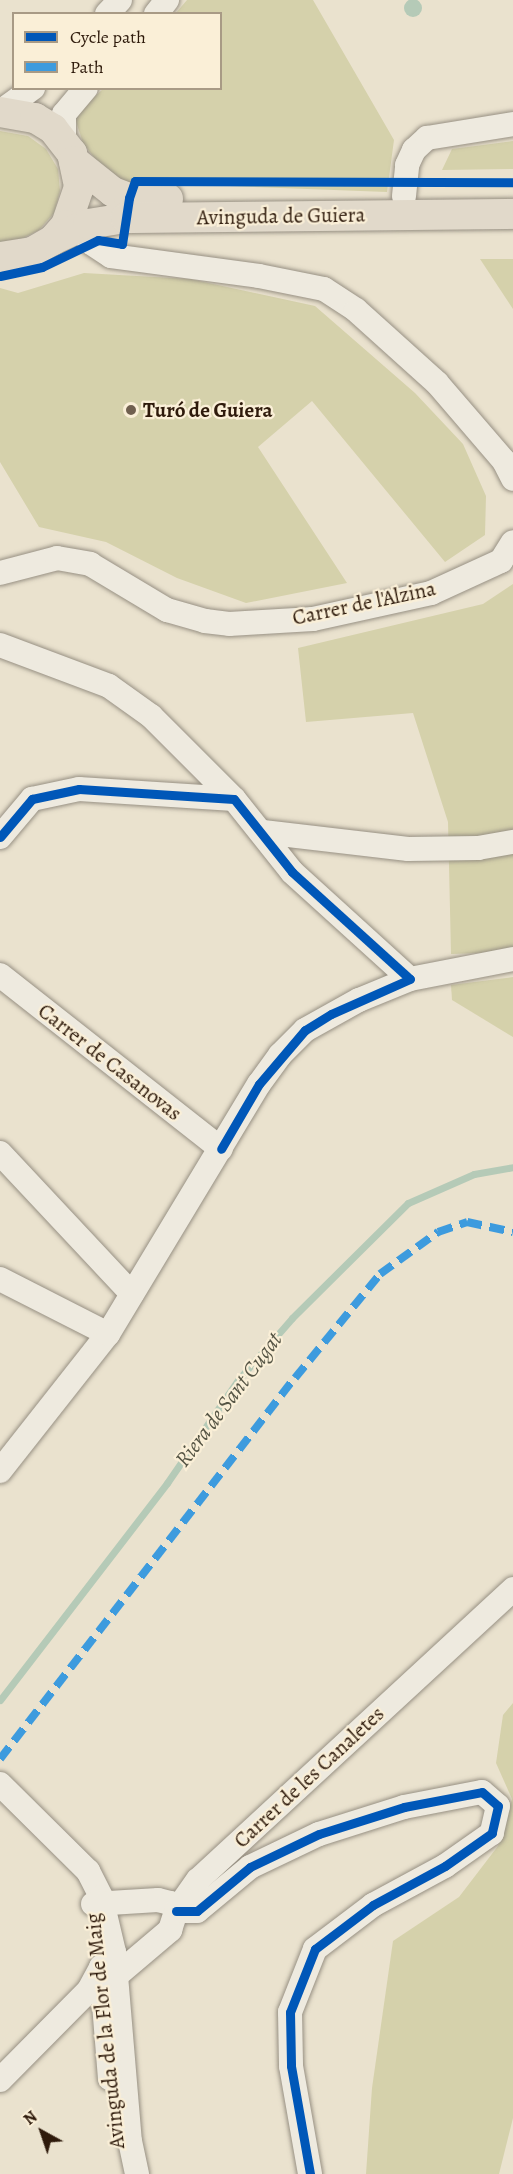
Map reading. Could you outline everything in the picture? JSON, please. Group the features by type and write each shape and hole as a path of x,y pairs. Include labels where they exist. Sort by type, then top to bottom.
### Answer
{"main road":[{"name":"Avinguda de Guiera","path":"0,112 35,118 113,192 140,199 513,195"},
{"path":"66,234 79,187 69,151"},
{"name":"Avinguda de Guiera","path":"0,257 32,252 66,234 126,218 513,214"}],"street":[{"path":"109,12 120,0"},
{"path":"158,12 167,0"},
{"path":"0,112 30,90"},
{"path":"69,151 64,114 84,90"},
{"path":"404,196 407,165 414,150 427,138 513,124"},
{"path":"66,234 91,243 111,256 259,276 324,289 356,310 437,383 504,460 513,479"},
{"name":"Carrer de l'Alzina","path":"0,573 57,558 90,564 168,610 205,621 229,624 313,619 431,593 501,561 513,542"},
{"path":"0,645 109,686 151,716 234,799 263,832 292,872 410,979"},
{"path":"0,837 32,799 79,789 234,799"},
{"path":"263,832 408,849 478,848 513,842"},
{"path":"0,1471 108,1334 259,1083 305,1030 331,1014 410,979 513,959"},
{"name":"Carrer de Casanovas","path":"0,975 221,1149"},
{"path":"0,1153 132,1294"},
{"path":"0,1279 108,1334"},
{"name":"Carrer de les Canaletes","path":"0,2080 107,1973 170,1930 176,1911 198,1880 513,1588"},
{"name":"Avinguda de la Flor de Maig","path":"0,1784 88,1871 97,1903 136,2174"},
{"path":"97,1903 158,1900 170,1903 176,1911 197,1911 250,1867 319,1834 404,1806 482,1792 498,1806 492,1833 445,1866 373,1905 315,1949 290,2012 291,2066 310,2174"},
{"name":"Avinguda de la Flor de Maig","path":"107,1973 119,2174"}],"shaded area":[{"path":"413,-1 419,2 422,8 419,14 413,17 407,14 404,8 407,2"},
{"path":"187,0 313,0 394,140 387,192 121,182 103,169 83,143 74,115 102,90 222,90 222,12 177,12"},
{"path":"0,131 28,136 46,149 58,169 60,191 54,213 39,230 19,240 0,242"},
{"path":"513,141 513,169 442,170 452,149"},
{"path":"480,259 513,259 513,309"},
{"path":"84,273 190,279 315,306 415,393 463,444 486,496 485,535 445,562 312,401 258,447 347,583 246,603 177,578 106,542 39,527 0,462 0,288 18,293"},
{"path":"513,584 513,952 451,954 448,822 413,713 306,722 298,648 483,604"},
{"path":"513,977 513,1037 452,1000 451,985"},
{"path":"513,1703 513,2118 499,2174 366,2174 372,2088 393,1941 459,1897 498,1846 512,1799 496,1763 503,1715"}],"waterway":[{"name":"Riera de Sant Cugat","path":"0,1700 167,1483 238,1380 292,1318 408,1203 474,1174 513,1167"}],"marked path":[{"path":"0,1759 295,1378 380,1274 438,1232 467,1222 513,1232"}],"cycle path":[{"path":"0,276 42,267 98,240 122,244 129,198 135,181 513,182"},
{"path":"0,837 32,799 79,789 234,799 292,872 410,979 331,1014 305,1030 259,1084 221,1149"},
{"path":"176,1911 197,1911 250,1867 319,1834 404,1807 482,1792 498,1806 492,1833 445,1866 373,1905 315,1949 290,2012 291,2066 310,2174"}],"place":[{"name":"Turó de Guiera","path":"131,410"}]}
